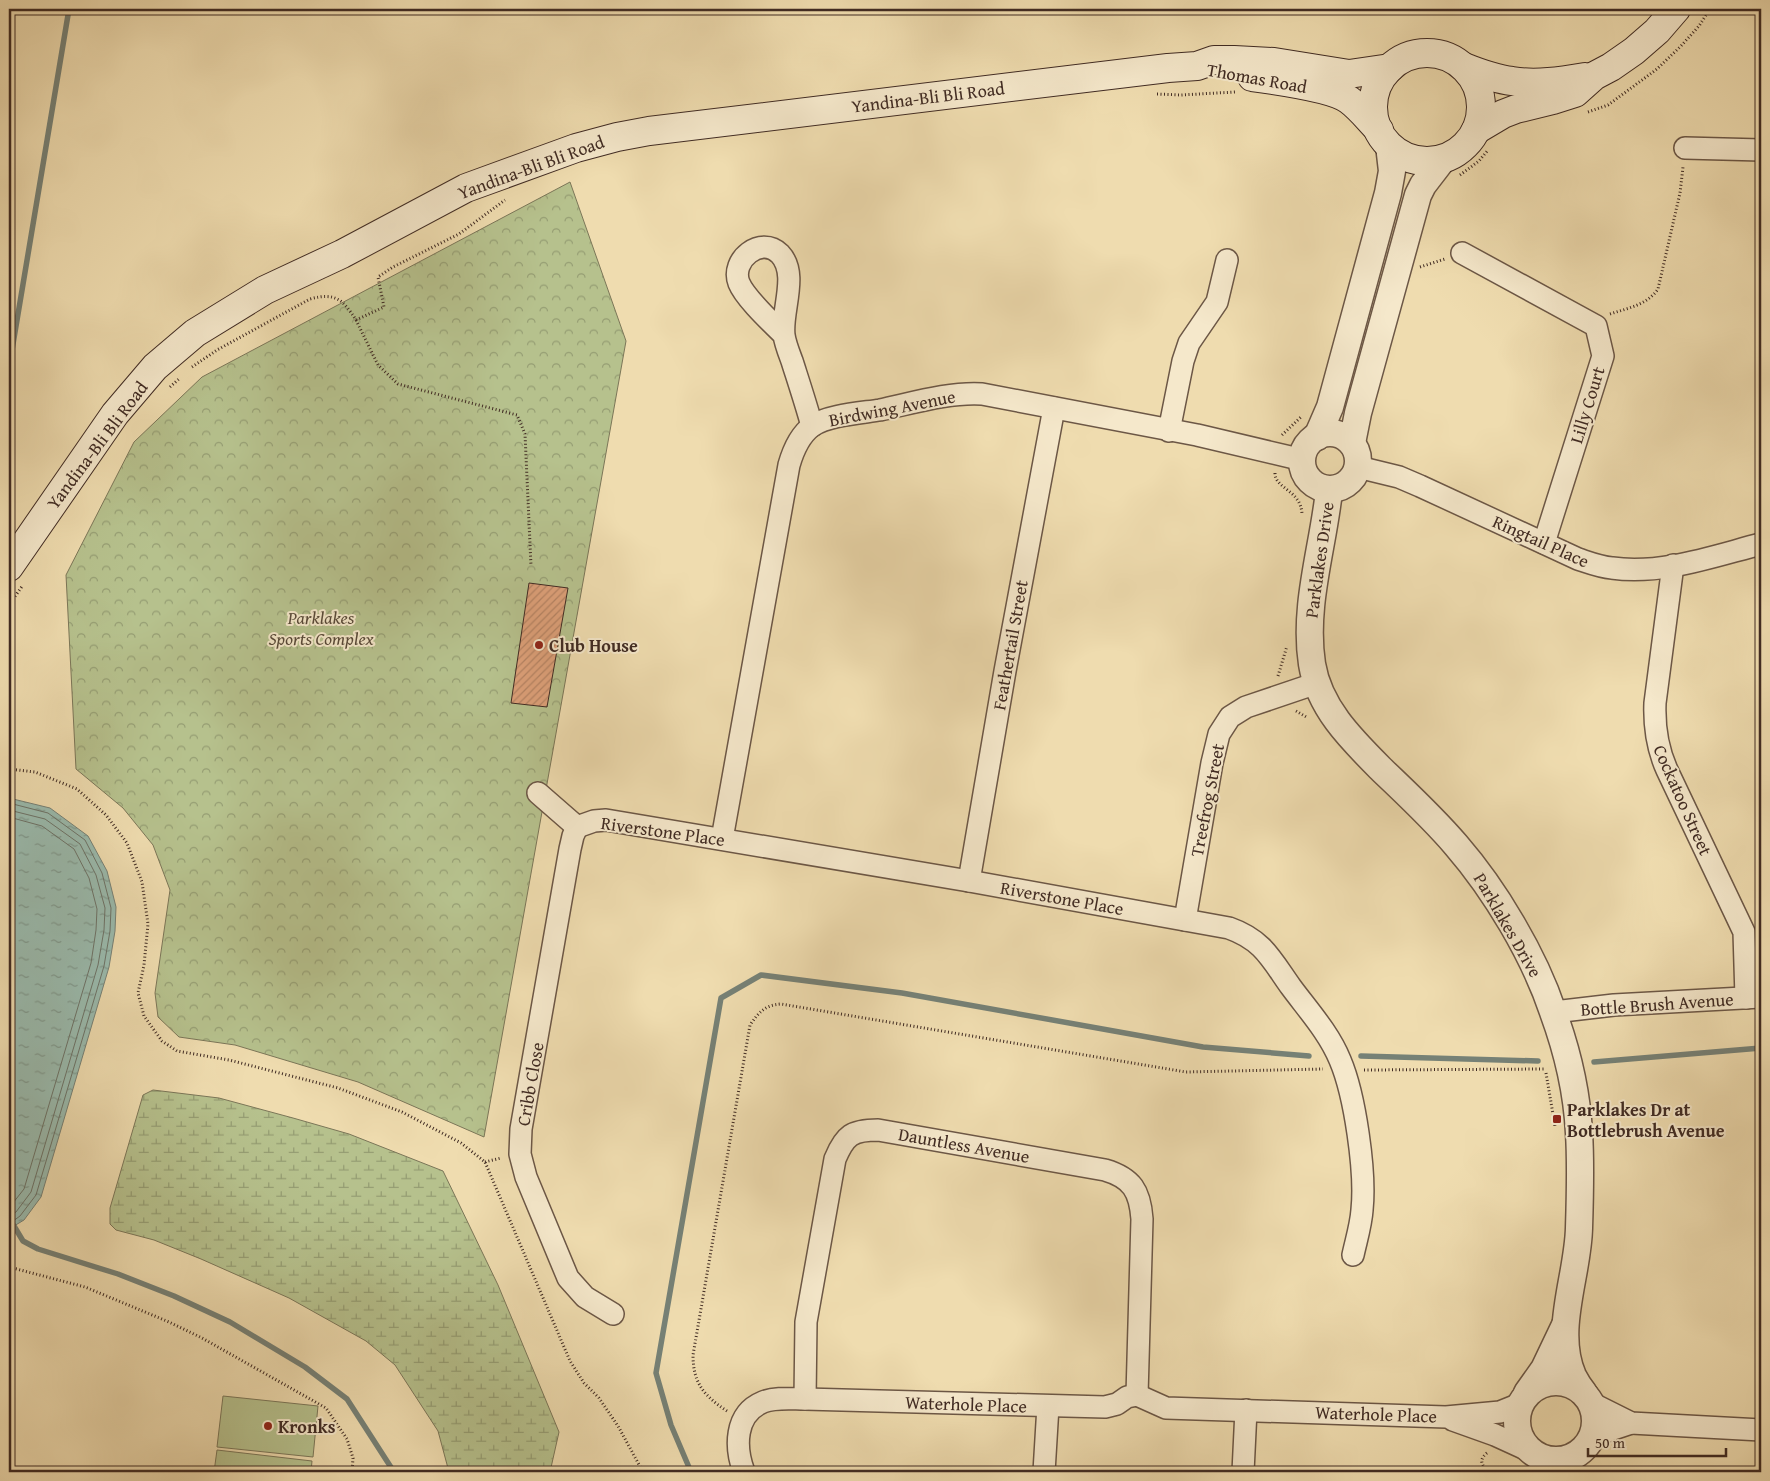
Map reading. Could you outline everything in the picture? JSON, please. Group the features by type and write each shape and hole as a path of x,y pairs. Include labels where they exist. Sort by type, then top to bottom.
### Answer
{"main road":[{"path":"1476,130 1516,108 1575,93 1594,76 1634,51 1676,9"},
{"path":"1464,68 1478,90 1481,103 1480,117 1476,130 1468,143 1457,152 1443,159 1429,162 1414,160 1400,154 1384,138 1374,114 1374,98 1380,82 1390,68 1400,60 1426,53 1440,55 1464,68 1512,82 1532,83 1594,76"},
{"name":"Thomas Road","path":"1197,66 1214,60 1248,60 1294,64 1349,74 1390,68"},
{"name":"Thomas Road","path":"1197,66 1214,73 1276,81 1333,92 1348,99 1360,109 1384,138"},
{"name":"Yandina-Bli Bli Road","path":"18,574 115,414 155,367 195,333 265,290 342,254 466,188 576,148 649,131 1197,66"}],"street":[{"path":"1384,138 1392,171 1388,193 1330,407 1317,437 1307,446 1302,460 1306,475 1311,481 1329,491 1342,487 1350,482 1355,475 1358,413 1418,195 1423,185 1443,159"},
{"path":"1685,148 1761,150"},
{"path":"1462,253 1596,326"},
{"path":"1169,431 1189,343 1217,302 1227,260"},
{"name":"Lilly Court","path":"1544,543 1603,356 1596,326"},
{"path":"784,335 812,426"},
{"name":"Birdwing Avenue","path":"722,839 789,465 794,450 812,426 837,418 970,394 982,394 1197,435 1302,460"},
{"name":"Feathertail Street","path":"969,882 1005,671 1054,408"},
{"path":"1317,437 1331,433 1339,434 1355,455"},
{"name":"Ringtail Place","path":"1355,455 1578,559 1613,568 1634,570 1673,565 1761,544"},
{"name":"Parklakes Drive","path":"1329,491 1310,611 1309,639 1312,666 1325,702 1351,738 1454,843 1484,880 1511,923 1534,967 1554,1012 1571,1073 1579,1133 1579,1231 1565,1325 1568,1358 1573,1376 1587,1398"},
{"name":"Cockatoo Street","path":"1673,565 1655,703 1654,722 1656,739 1660,755 1744,932 1754,997"},
{"name":"Treefrog Street","path":"1185,920 1212,763 1220,734 1230,717 1246,707 1317,683"},
{"name":"Riverstone Place","path":"538,793 577,827 594,821 606,820 722,839 1229,928 1254,940 1267,953 1327,1036 1340,1058 1346,1076 1360,1147 1361,1172 1362,1210 1353,1255"},
{"name":"Cribb Close","path":"577,827 570,849 521,1129 520,1154 526,1177 568,1278 586,1297 612,1314"},
{"name":"Bottle Brush Avenue","path":"1554,1012 1614,1005 1754,997"},
{"name":"Dauntless Avenue","path":"805,1399 806,1322 835,1159 841,1145 849,1136 862,1130 878,1130 1105,1170 1118,1174 1130,1182 1137,1193 1141,1206 1142,1220 1137,1395"},
{"name":"Parklakes Drive","path":"1524,1399 1544,1368 1565,1325"},
{"path":"1631,1423 1587,1398 1573,1386 1562,1382 1549,1382 1537,1386 1524,1399 1517,1416 1517,1428 1522,1441 1540,1461 1555,1461 1581,1455 1607,1431 1631,1423 1761,1430"},
{"name":"Waterhole Place","path":"744,1472 738,1452 738,1437 742,1422 750,1411 762,1402 773,1400 805,1399 1105,1407 1137,1395 1166,1408 1446,1417 1500,1412 1524,1399"},
{"path":"1581,1455 1594,1429 1595,1415 1587,1398"},
{"path":"1044,1472 1048,1406"},
{"path":"1244,1472 1246,1410"},
{"name":"Waterhole Place","path":"1446,1417 1494,1434 1540,1461"}],"path":[{"path":"1152,93 1175,95 1241,92"},
{"path":"1596,326 1609,314 1643,303 1652,298 1658,289 1680,193 1685,148"},
{"path":"356,320 384,307 378,277 393,267 459,234 511,195"},
{"path":"1419,267 1462,253"},
{"path":"190,369 217,350 310,299 332,296 340,300 348,307 356,320 378,366 398,384 518,415 525,434 531,566"},
{"path":"168,389 185,374"},
{"path":"9,605 18,574"},
{"path":"9,770 35,772 77,789 106,815 127,843 142,882 148,924 144,965 138,993 144,1016 162,1041 177,1052 230,1060 338,1088 402,1112 461,1143 485,1162 570,1360 584,1383 599,1398 618,1426 643,1472"},
{"path":"1362,1070 1546,1069"},
{"path":"9,1267 85,1287 169,1322 202,1338 326,1408 347,1439 353,1458 352,1472"},
{"path":"1489,1452 1481,1462 1482,1466 1489,1472"}],"green space":[{"name":"Parklakes Sports Complex","path":"570,182 626,341 484,1137 358,1082 235,1045 179,1037 158,1017 155,993 170,890 153,845 123,808 76,769 66,575 134,442 202,377"},
{"path":"153,1090 219,1098 293,1118 349,1134 443,1171 498,1285 559,1432 550,1472 449,1472 438,1431 395,1365 366,1341 289,1298 154,1240 116,1230 110,1224 110,1208 143,1095"},
{"name":"Kronks","path":"223,1396 318,1406 313,1457 217,1447"},
{"name":"Kronks","path":"217,1450 312,1461 311,1472 214,1472"}],"water":[{"path":"9,798 50,808 88,836 107,871 116,907 115,931 109,967 41,1197 24,1220 9,1229"}],"building":[{"name":"Club House","path":"529,583 568,588 547,707 511,703"}],"waterway":[{"path":"9,368 69,9"},
{"path":"691,1472 671,1425 656,1373 721,998 761,975 902,993 1203,1047 1309,1056"},
{"path":"1594,1062 1761,1048"},
{"path":"1361,1056 1538,1061"},
{"path":"14,1226 23,1241 38,1249 118,1274 174,1296 230,1322 305,1367 347,1399 394,1472"}],"place":[{"name":"Club House","path":"539,645"},
{"name":"Parklakes Dr at Bottlebrush Avenue","path":"1557,1119"},
{"name":"Kronks","path":"268,1426"}]}
